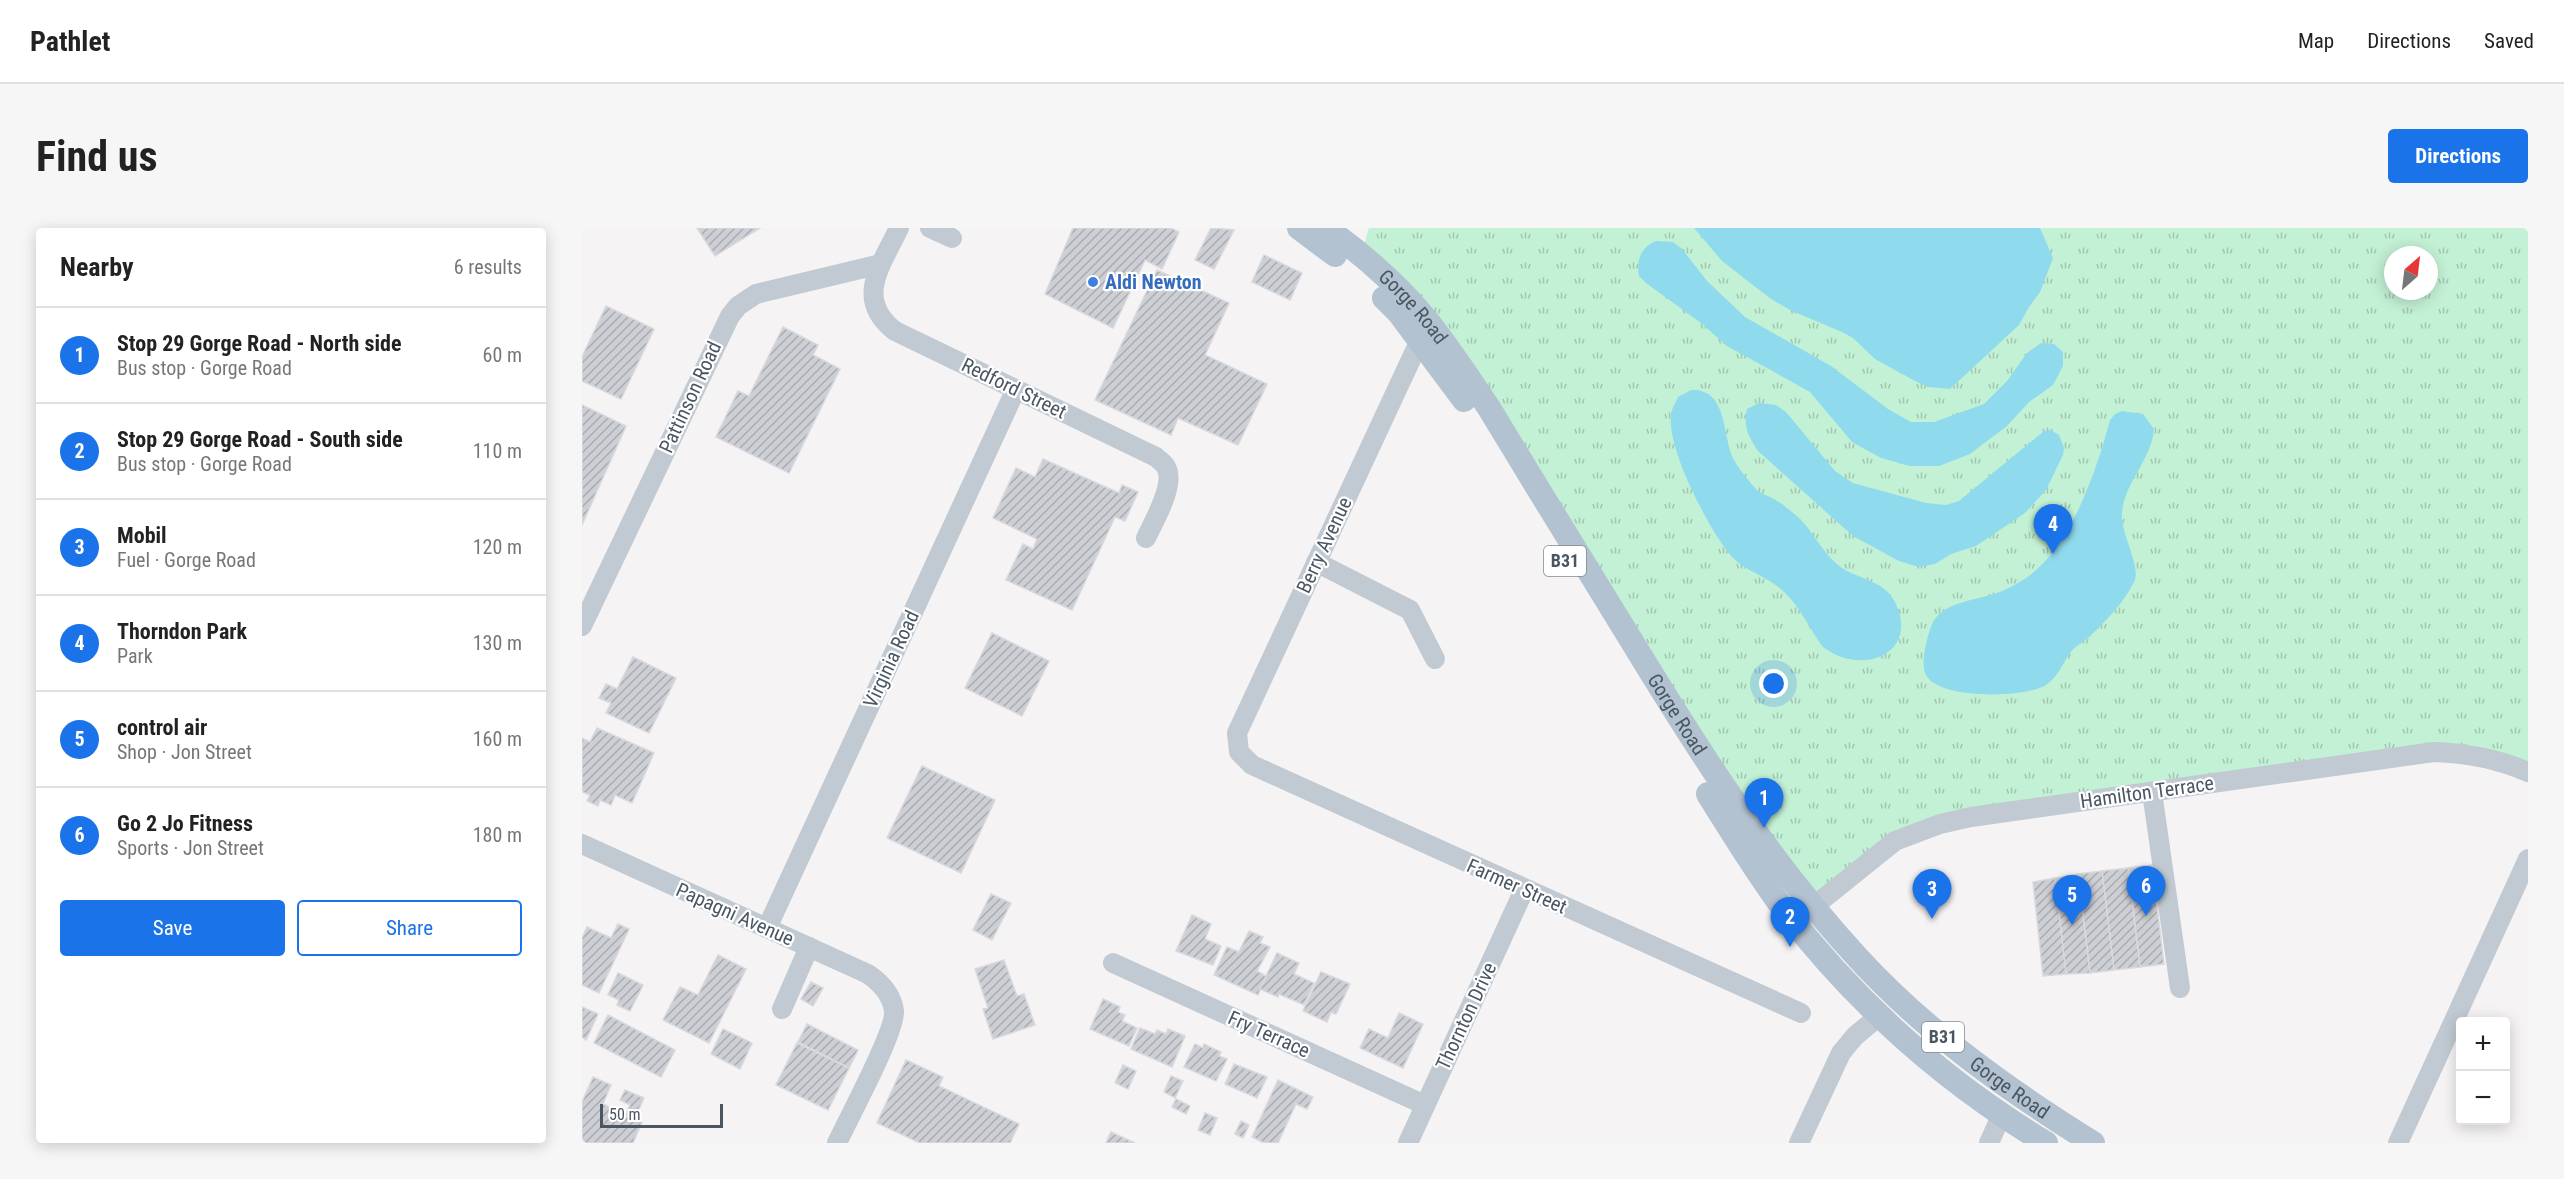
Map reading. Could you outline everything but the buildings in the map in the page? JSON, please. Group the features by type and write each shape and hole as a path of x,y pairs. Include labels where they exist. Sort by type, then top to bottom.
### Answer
{"main road":[{"name":"Gorge Road","path":"1299,228 1361,276 1399,313 1457,389 1710,797 1765,882 1796,924 1830,965 1879,1016 2001,1116 2046,1143"},
{"name":"Gorge Road","path":"1326,228 1361,255 1424,316 1459,363 1731,801 1783,871 1859,959 1910,1009 2016,1095 2093,1143"}],"street":[{"name":"Redford Street","path":"899,228 881,264 872,294 882,321 896,331 1119,437 1156,457 1166,466 1170,479 1163,501 1146,538"},
{"path":"930,228 952,238"},
{"name":"Pattinson Road","path":"582,626 590,586 720,333 734,311 756,294 881,264"},
{"name":"Berry Avenue","path":"1239,752 1237,733 1420,340"},
{"name":"Virginia Road","path":"767,928 1016,389"},
{"path":"1316,562 1410,610 1435,659"},
{"name":"Farmer Street","path":"1239,752 1252,765 1524,890 1801,1012"},
{"name":"Hamilton Terrace","path":"1796,924 1813,906 1895,841 1940,824 2434,752 2485,758 2528,772"},
{"path":"2151,792 2180,988"},
{"name":"Papagni Avenue","path":"582,844 868,974 885,989 891,999 894,1022 837,1143"},
{"path":"2398,1143 2528,859"},
{"name":"Thornton Drive","path":"1408,1143 1524,890"},
{"path":"782,1009 808,947"},
{"name":"Fry Terrace","path":"1113,963 1425,1105"},
{"path":"1799,1143 1841,1053 1855,1036 1879,1016"},
{"path":"1989,1143 2001,1116"}],"green space":[{"path":"1369,228 2528,228 2528,772 2457,753 1919,831 1813,907 1489,408 1361,255"}],"water":[{"path":"1694,228 2040,228 2053,258 2040,292 2019,325 1950,389 1928,387 1915,381 1875,359 1853,338 1792,311 1771,299 1722,261"},
{"path":"1656,241 1673,242 1682,249 1707,281 1745,317 1831,366 1888,409 1911,422 1934,422 1984,404 2007,381 2027,353 2041,343 2054,344 2063,352 2063,366 2053,385 2029,402 2006,427 1970,454 1939,466 1910,466 1881,458 1852,442 1810,392 1727,346 1701,323 1646,283 1639,276 1639,259 1643,250"},
{"path":"1691,390 1702,391 1711,396 1717,404 1732,456 1758,491 1779,502 1798,517 1838,565 1877,584 1890,594 1901,620 1900,636 1893,647 1882,656 1868,660 1853,660 1837,655 1822,646 1800,611 1785,593 1779,587 1744,567 1723,545 1691,489 1675,447 1671,429 1671,414 1678,397"},
{"path":"1759,403 1776,405 1786,412 1835,471 1853,483 1926,503 1946,505 1959,501 2044,431 2051,430 2059,435 2064,448 2063,455 2046,490 2025,513 1976,546 1951,554 1935,564 1919,567 1899,561 1853,536 1758,451 1749,436 1746,421 1747,409"},
{"path":"2122,411 2143,414 2154,429 2148,451 2128,491 2122,513 2136,576 2125,598 2101,626 2072,651 2057,674 2046,685 2021,692 1983,694 1964,693 1934,683 1926,675 1924,665 1925,648 1933,622 1946,609 1994,594 2025,579 2050,555 2062,539 2083,500 2110,420"}],"place":[{"name":"Aldi Newton","path":"1093,282"},
{"name":"Thorndon Park","path":"2053,554"},
{"name":"Stop 29 Gorge Road - North side","path":"1764,828"},
{"name":"Go 2 Jo Fitness","path":"2146,916"},
{"name":"Mobil","path":"1932,919"},
{"name":"control air","path":"2072,925"},
{"name":"Stop 29 Gorge Road - South side","path":"1790,947"}]}
